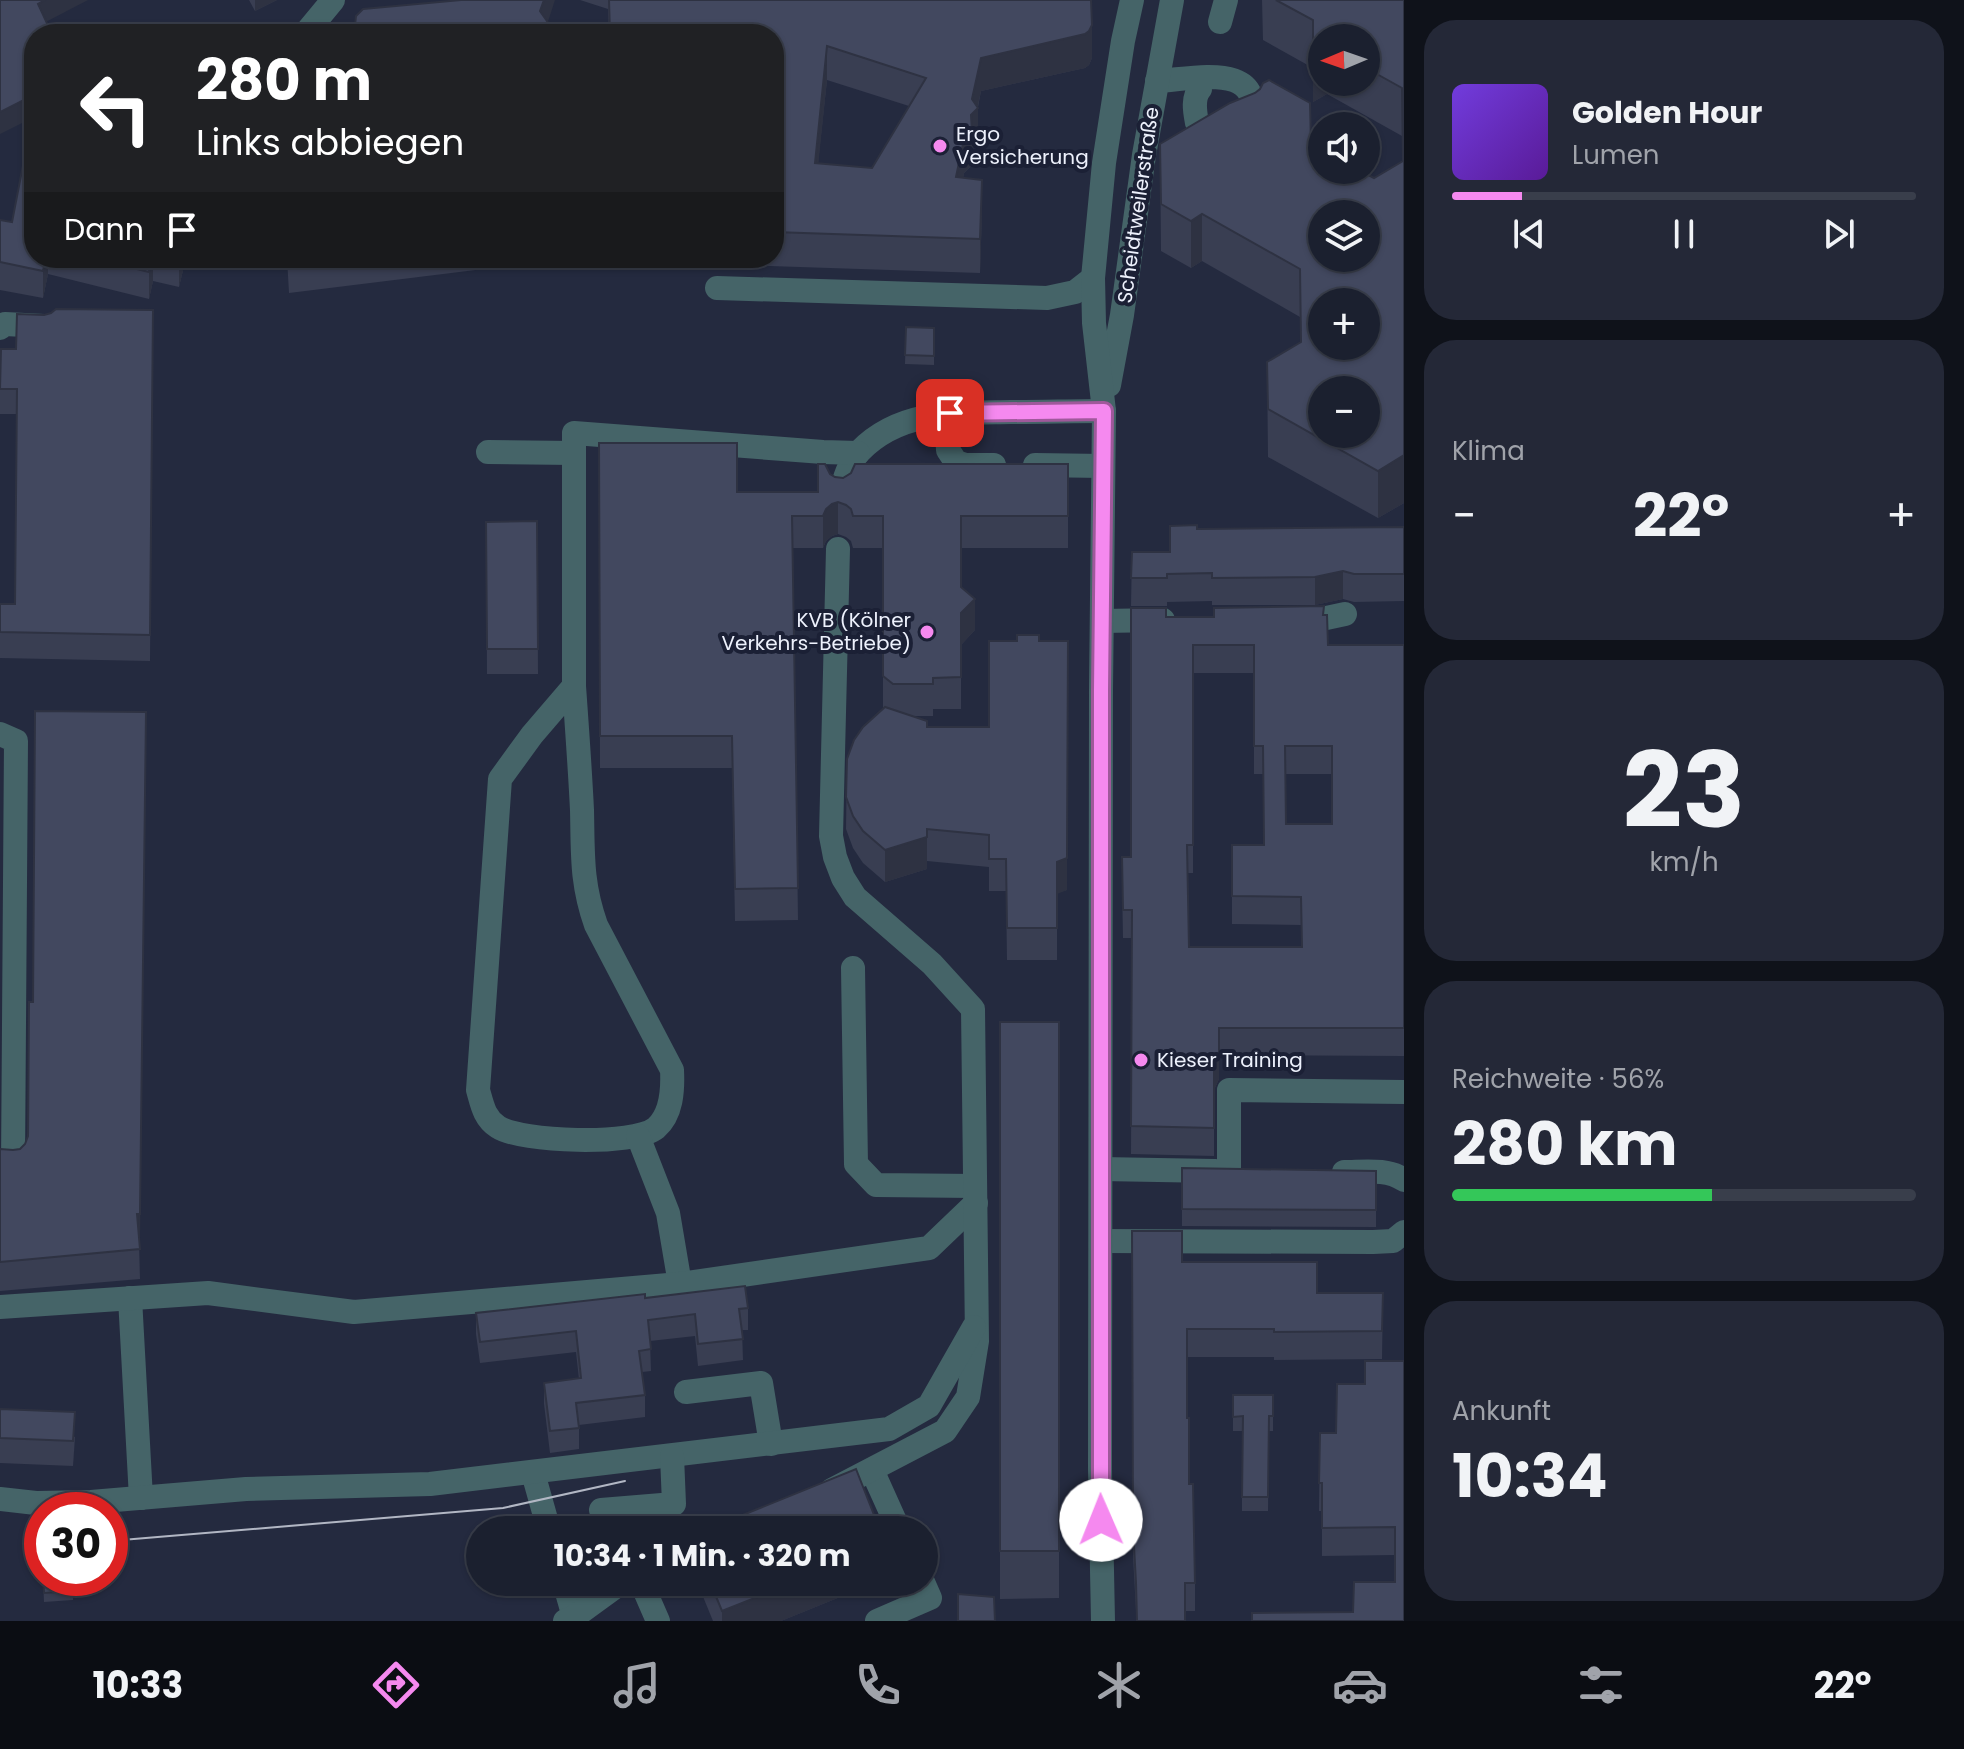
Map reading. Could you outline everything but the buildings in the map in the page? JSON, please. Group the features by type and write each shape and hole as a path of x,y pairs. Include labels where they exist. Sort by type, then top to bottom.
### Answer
{"street":[{"path":"313,24 333,0"},
{"name":"Scheidtweilerstraße","path":"1103,1621 1100,1469 1104,411 1094,323 1093,278 1104,163 1132,0"},
{"name":"Scheidtweilerstraße","path":"1104,411 1172,0"},
{"path":"1157,81 1215,77 1243,83 1251,96 1253,114 1249,127 1227,137 1212,135 1197,123 1196,94 1200,89"},
{"path":"717,288 1047,298 1075,292 1093,278"},
{"path":"0,328 5,324 44,326"},
{"path":"840,495 858,453 877,436 929,415 1104,411"},
{"path":"946,413 948,450 956,462 965,465 1103,466"},
{"path":"574,686 500,779 478,1090 484,1113 496,1126 513,1134 564,1139 622,1139 656,1128 667,1114 673,1090 672,1070 596,925 587,901 583,877 574,686 574,433 858,453"},
{"path":"488,452 574,453"},
{"path":"813,1500 945,1431 968,1397 977,1341 973,1009 932,964 855,897 843,878 831,836 838,549"},
{"path":"1273,620 1317,620 1345,614"},
{"path":"1102,621 1186,619"},
{"path":"0,734 16,741 13,1165 0,1165"},
{"path":"853,968 856,1164 876,1185 975,1194"},
{"path":"1101,1169 1237,1171 1229,1090 1404,1092"},
{"path":"638,1136 668,1213 680,1284"},
{"path":"1324,1172 1387,1173 1404,1180"},
{"path":"0,1307 208,1293 354,1312 680,1284 929,1248 975,1194"},
{"path":"1101,1241 1373,1242 1393,1241 1404,1232"},
{"path":"130,1298 141,1498"},
{"path":"0,1499 77,1503 246,1489 430,1484 889,1429 929,1406 977,1323"},
{"path":"686,1392 761,1383 771,1444"},
{"path":"601,1510 674,1504 672,1456"},
{"path":"872,1470 893,1516"},
{"path":"533,1473 545,1516"},
{"path":"566,1596 570,1619 602,1596"},
{"path":"647,1596 658,1621"},
{"path":"877,1621 917,1596"}],"tram line":[{"path":"128,1539 503,1508 625,1481"}],"place":[{"name":"Ergo Versicherung","path":"940,146"},
{"name":"KVB (Kölner Verkehrs-Betriebe)","path":"927,632"},
{"name":"Kieser Training","path":"1141,1060"}],"route":[{"path":"950,413 1104,411 1101,1520"}]}
